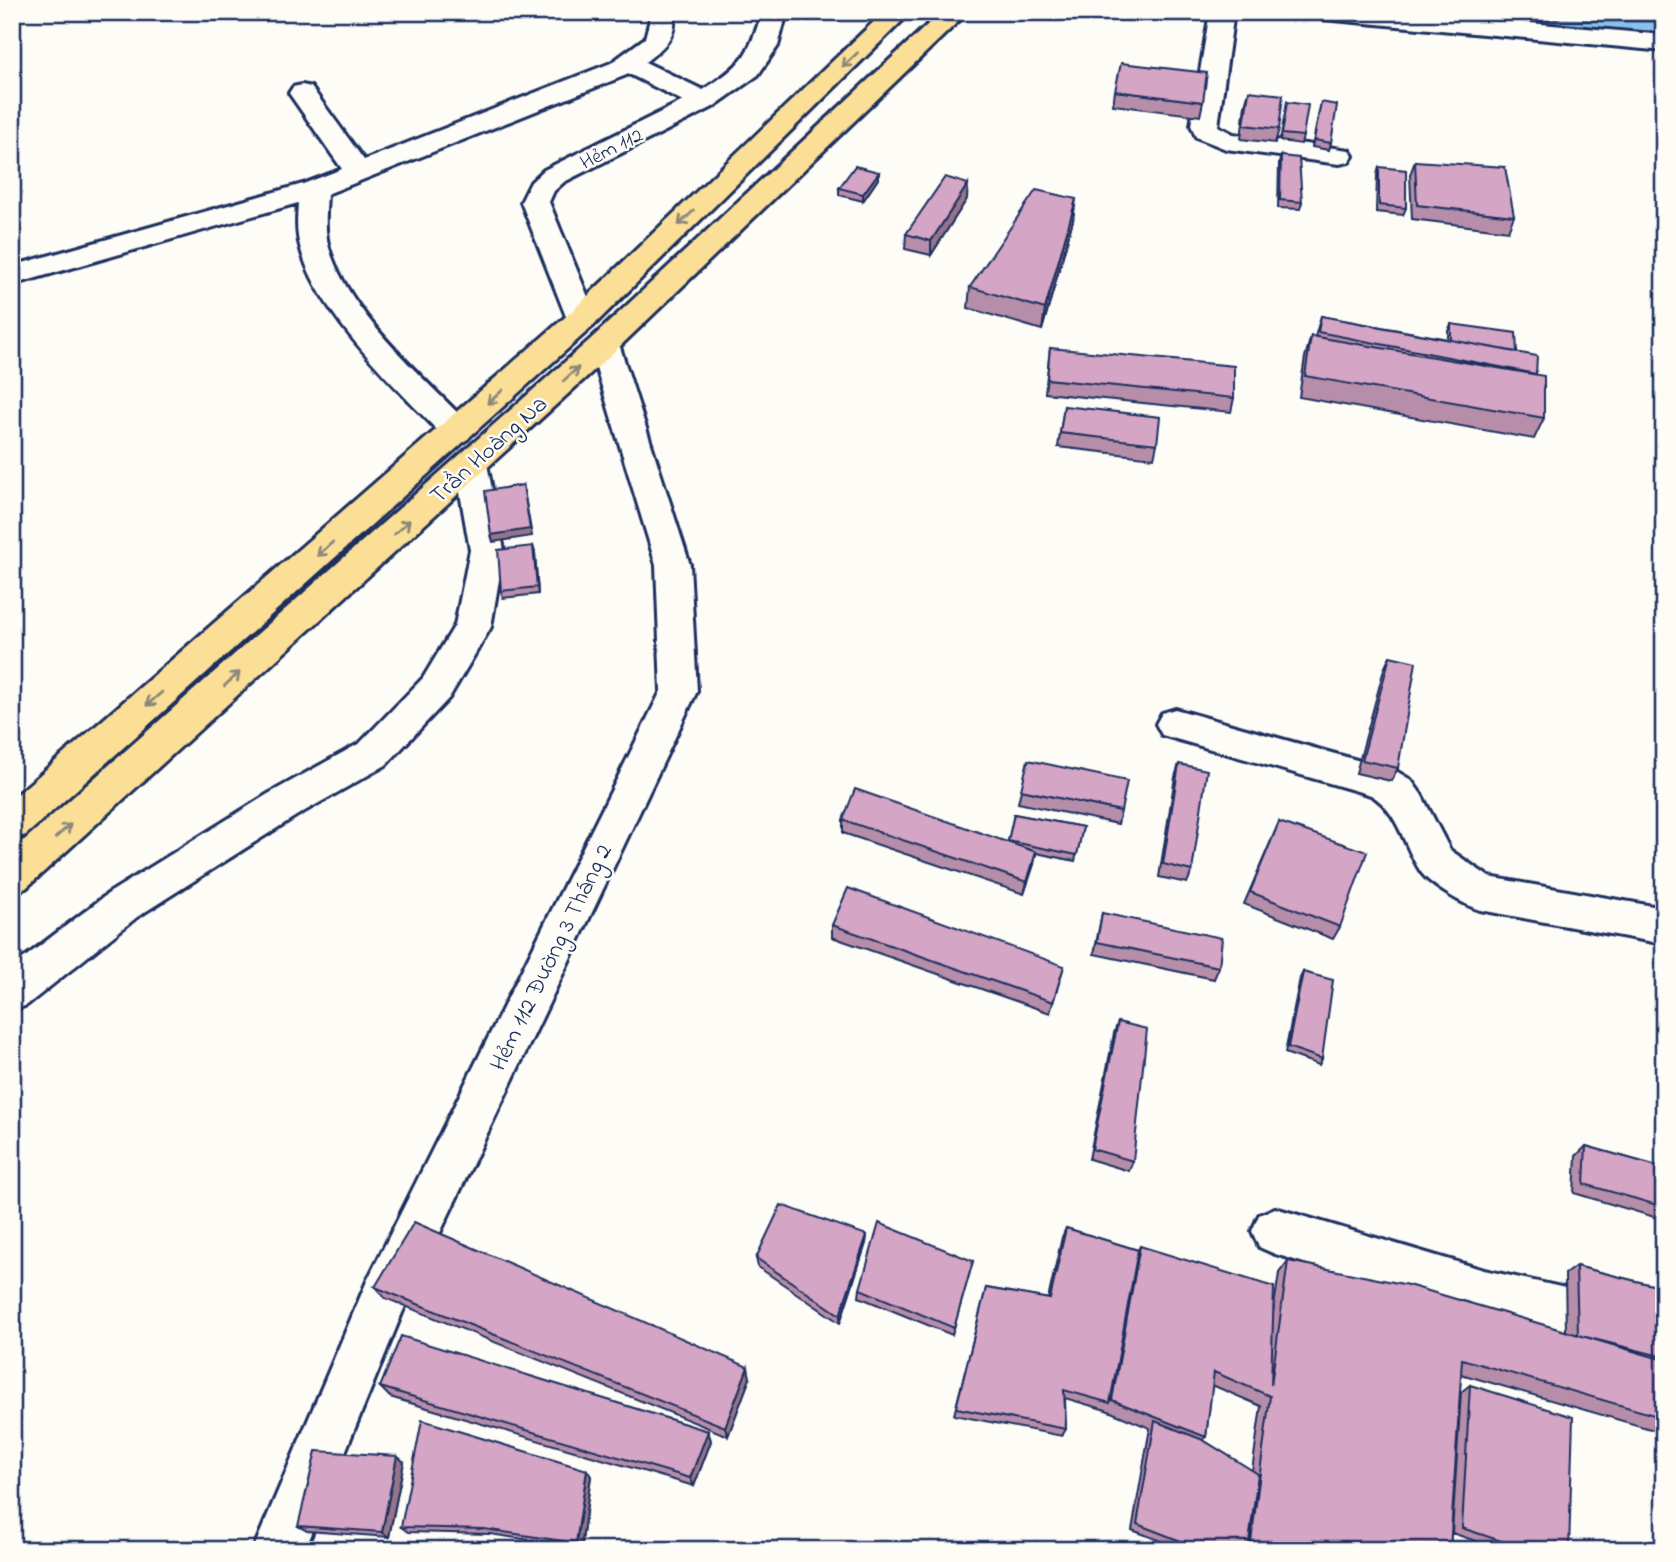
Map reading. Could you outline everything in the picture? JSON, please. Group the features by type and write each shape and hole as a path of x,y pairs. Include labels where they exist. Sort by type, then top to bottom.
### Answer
{"main road":[{"name":"Trần Hoàng Na","path":"593,332 899,12"},
{"name":"Trần Hoàng Na","path":"12,876 464,448 956,12"},
{"name":"Trần Hoàng Na","path":"12,823 464,448"}],"street":[{"path":"12,276 313,190 529,106 628,63 657,41 662,19 660,12"},
{"name":"Hẻm 112","path":"593,332 535,202 541,188 554,176 704,101 749,70 765,46 775,12"},
{"path":"1222,12 1204,125 1206,131 1226,141 1339,156"},
{"path":"1323,12 1664,43"},
{"path":"628,63 704,101"},
{"path":"303,93 358,173"},
{"path":"12,992 123,905 282,805 373,754 436,688 473,627 487,550 464,448 356,321 332,285 315,250 311,221 313,190"},
{"name":"Hẻm 112 Đường 3 Tháng 2","path":"279,1550 384,1298 679,691 673,565 593,332"},
{"path":"1175,724 1382,782 1397,791 1408,805 1436,862 1480,893 1664,926"},
{"path":"1275,1231 1484,1294 1664,1334"}],"water":[{"path":"1386,12 1477,12 1538,19 1664,22 1664,32 1553,27"}],"building":[{"path":"1121,63 1207,73 1203,102 1115,91"},
{"path":"1249,91 1283,95 1279,129 1244,125"},
{"path":"1287,102 1308,105 1303,136 1282,134"},
{"path":"1321,102 1337,105 1331,143 1314,140"},
{"path":"1281,156 1299,158 1302,202 1280,200"},
{"path":"1415,161 1505,167 1514,216 1417,205"},
{"path":"855,166 879,172 863,194 839,188"},
{"path":"1379,167 1406,170 1406,208 1379,205"},
{"path":"945,177 968,184 931,241 906,234"},
{"path":"1036,190 1076,199 1045,309 970,287"},
{"path":"1321,316 1537,356 1536,374 1318,332"},
{"path":"1451,324 1516,333 1517,352 1451,340"},
{"path":"1311,336 1544,376 1544,418 1305,376"},
{"path":"1050,348 1234,366 1234,398 1047,379"},
{"path":"1064,406 1160,417 1157,444 1060,433"},
{"path":"523,485 530,529 491,535 485,491"},
{"path":"533,546 537,587 501,591 498,550"},
{"path":"1390,656 1416,662 1398,768 1362,760"},
{"path":"1028,760 1127,781 1121,811 1021,790"},
{"path":"1179,764 1207,770 1192,871 1163,864"},
{"path":"855,789 1036,852 1027,882 843,820"},
{"path":"1014,814 1083,827 1077,855 1008,841"},
{"path":"1279,822 1367,852 1340,927 1250,892"},
{"path":"848,888 1064,966 1053,1002 832,925"},
{"path":"1102,913 1222,938 1219,967 1097,942"},
{"path":"1303,972 1333,980 1322,1059 1288,1047"},
{"path":"1118,1022 1147,1029 1133,1161 1092,1149"},
{"path":"1586,1146 1664,1168 1664,1207 1584,1184"},
{"path":"781,1205 867,1235 840,1315 756,1258"},
{"path":"414,1222 748,1367 725,1427 375,1287"},
{"path":"879,1223 973,1261 954,1328 860,1289"},
{"path":"1066,1228 1138,1250 1110,1403 1064,1390 1066,1429 956,1408 986,1288 1050,1299"},
{"path":"1140,1246 1274,1287 1271,1385 1288,1261 1408,1285 1664,1360 1664,1418 1462,1359 1450,1550 1250,1550 1270,1396 1214,1372 1206,1437 1112,1400"},
{"path":"1576,1266 1664,1288 1664,1357 1578,1335"},
{"path":"401,1336 708,1431 690,1478 380,1387"},
{"path":"1470,1385 1573,1417 1569,1550 1528,1550 1462,1528"},
{"path":"422,1420 587,1470 576,1543 484,1529 401,1527"},
{"path":"1155,1421 1203,1440 1258,1474 1248,1550 1204,1550 1137,1524"},
{"path":"316,1451 397,1456 382,1532 298,1526"}]}
